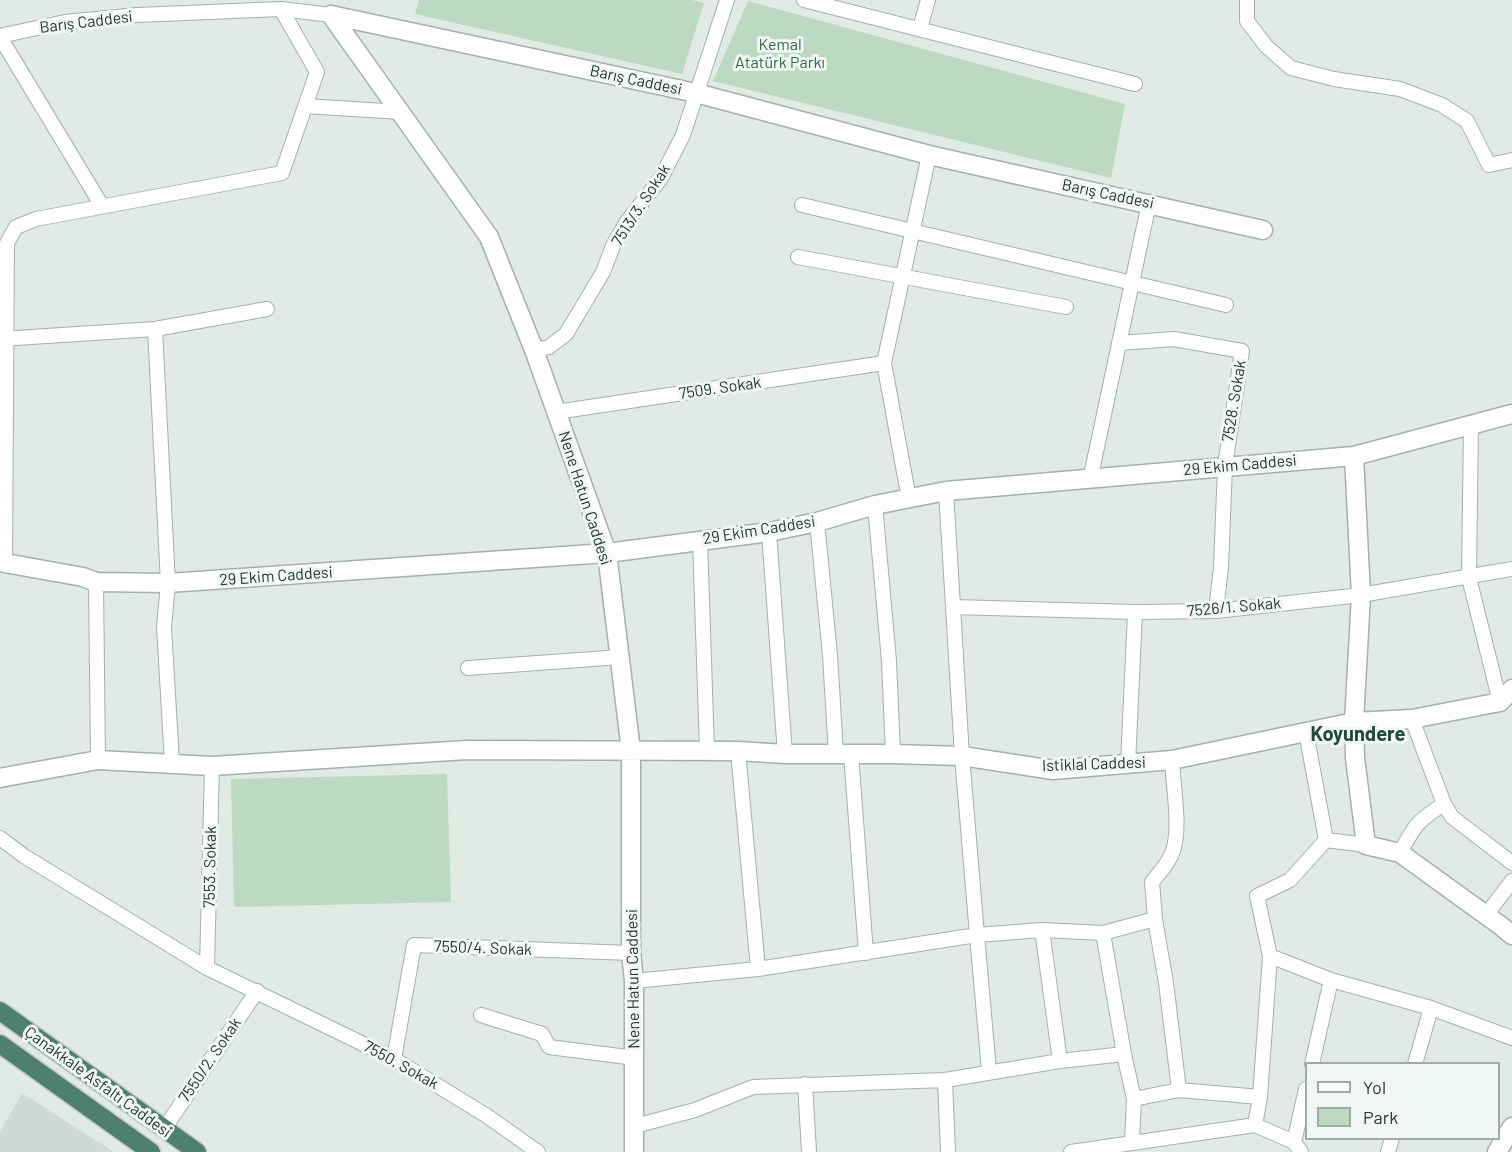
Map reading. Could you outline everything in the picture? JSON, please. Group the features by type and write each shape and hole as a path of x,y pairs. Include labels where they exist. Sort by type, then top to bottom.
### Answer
{"highway":[{"name":"Çanakkale Asfaltı Caddesi","path":"0,1011 197,1152"},
{"name":"Çanakkale Asfaltı Caddesi","path":"0,1044 151,1152"}],"street":[{"name":"7513/3. Sokak","path":"534,350 549,347 566,334 603,272 613,246 627,223 661,178 675,153 727,0"},
{"path":"804,0 1135,84"},
{"path":"920,28 928,0"},
{"path":"1246,0 1247,21 1266,46 1291,68 1334,79 1400,89 1442,105 1467,121 1489,165 1512,160"},
{"name":"Barış Caddesi","path":"0,36 65,22 137,15 332,7 696,93 929,155 1263,230"},
{"name":"Nene Hatun Caddesi","path":"332,7 401,112 489,237 534,350 607,553 631,751 634,1152"},
{"path":"2,562 3,339 7,243 16,227 36,219 282,172 317,72 281,9"},
{"path":"0,36 102,206"},
{"path":"305,106 401,112"},
{"path":"909,499 884,363 929,155"},
{"path":"1090,480 1149,203"},
{"path":"802,205 912,233 1226,305"},
{"path":"798,257 1066,307"},
{"path":"3,339 155,328 267,309"},
{"path":"155,328 168,583 164,627 172,763"},
{"name":"7528. Sokak","path":"1119,344 1174,339 1242,351 1225,466 1221,567 1216,611"},
{"name":"7509. Sokak","path":"556,412 884,363"},
{"name":"29 Ekim Caddesi","path":"2,562 83,577 96,582 168,583 607,553 769,531 817,522 875,505 946,491 1354,456 1512,414"},
{"path":"1471,425 1469,578 1506,696"},
{"path":"1354,456 1361,595 1354,722 1355,758 1366,846"},
{"path":"946,491 962,756 989,1071"},
{"path":"875,505 889,661 893,754"},
{"path":"817,522 830,655 866,952"},
{"path":"769,531 785,754"},
{"path":"700,540 707,751"},
{"name":"7526/1. Sokak","path":"953,607 1135,612 1216,611 1361,595 1512,569"},
{"path":"96,582 98,760"},
{"path":"1128,764 1135,612"},
{"path":"468,668 621,657"},
{"name":"Istiklal Caddesi","path":"0,778 98,760 212,766 467,750 738,751 785,754 962,756 1053,770 1172,760 1354,722 1412,719 1506,696"},
{"path":"1412,719 1444,804 1452,817 1512,864"},
{"path":"1306,732 1326,840"},
{"path":"738,751 758,969"},
{"path":"1172,760 1177,834 1167,864 1152,882 1179,1090"},
{"name":"7553. Sokak","path":"207,968 212,766"},
{"path":"1400,853 1422,818 1444,804"},
{"name":"7550. Sokak","path":"0,838 24,856 207,968 394,1059 487,1116 538,1152"},
{"path":"1326,840 1400,853 1512,935"},
{"path":"1255,1125 1260,1097 1270,956 1257,896 1290,880 1326,840"},
{"path":"1486,915 1512,881"},
{"path":"634,981 758,969 976,935 1042,930 1102,933 1155,919"},
{"path":"1042,930 1060,1061"},
{"path":"1102,933 1134,1100 1132,1142"},
{"name":"7550/4. Sokak","path":"394,1059 414,945 631,953"},
{"path":"1270,956 1331,980 1431,1008 1512,1038"},
{"path":"1312,1062 1331,980"},
{"name":"7550/2. Sokak","path":"164,1129 257,991"},
{"path":"1416,1062 1431,1008"},
{"path":"481,1015 542,1034 549,1047 635,1058"},
{"path":"635,1126 695,1110 753,1087 945,1080 989,1071 1124,1054"},
{"path":"945,1080 948,1152"},
{"path":"805,1084 809,1152"},
{"path":"1134,1100 1179,1090 1260,1097"},
{"path":"1071,1152 1255,1125 1298,1147 1305,1096"},
{"path":"1497,1152 1512,1127"}],"shaded area":[{"path":"22,1093 114,1152 0,1152 0,1132"}],"green space":[{"name":"Kemal Atatürk Parkı","path":"419,0 692,0 704,3 682,74 415,14"},
{"name":"Kemal Atatürk Parkı","path":"748,1 1125,104 1111,178 713,81"},
{"path":"447,774 451,902 234,907 231,779"}],"district":[{"name":"Koyundere","path":"1358,734"}]}
